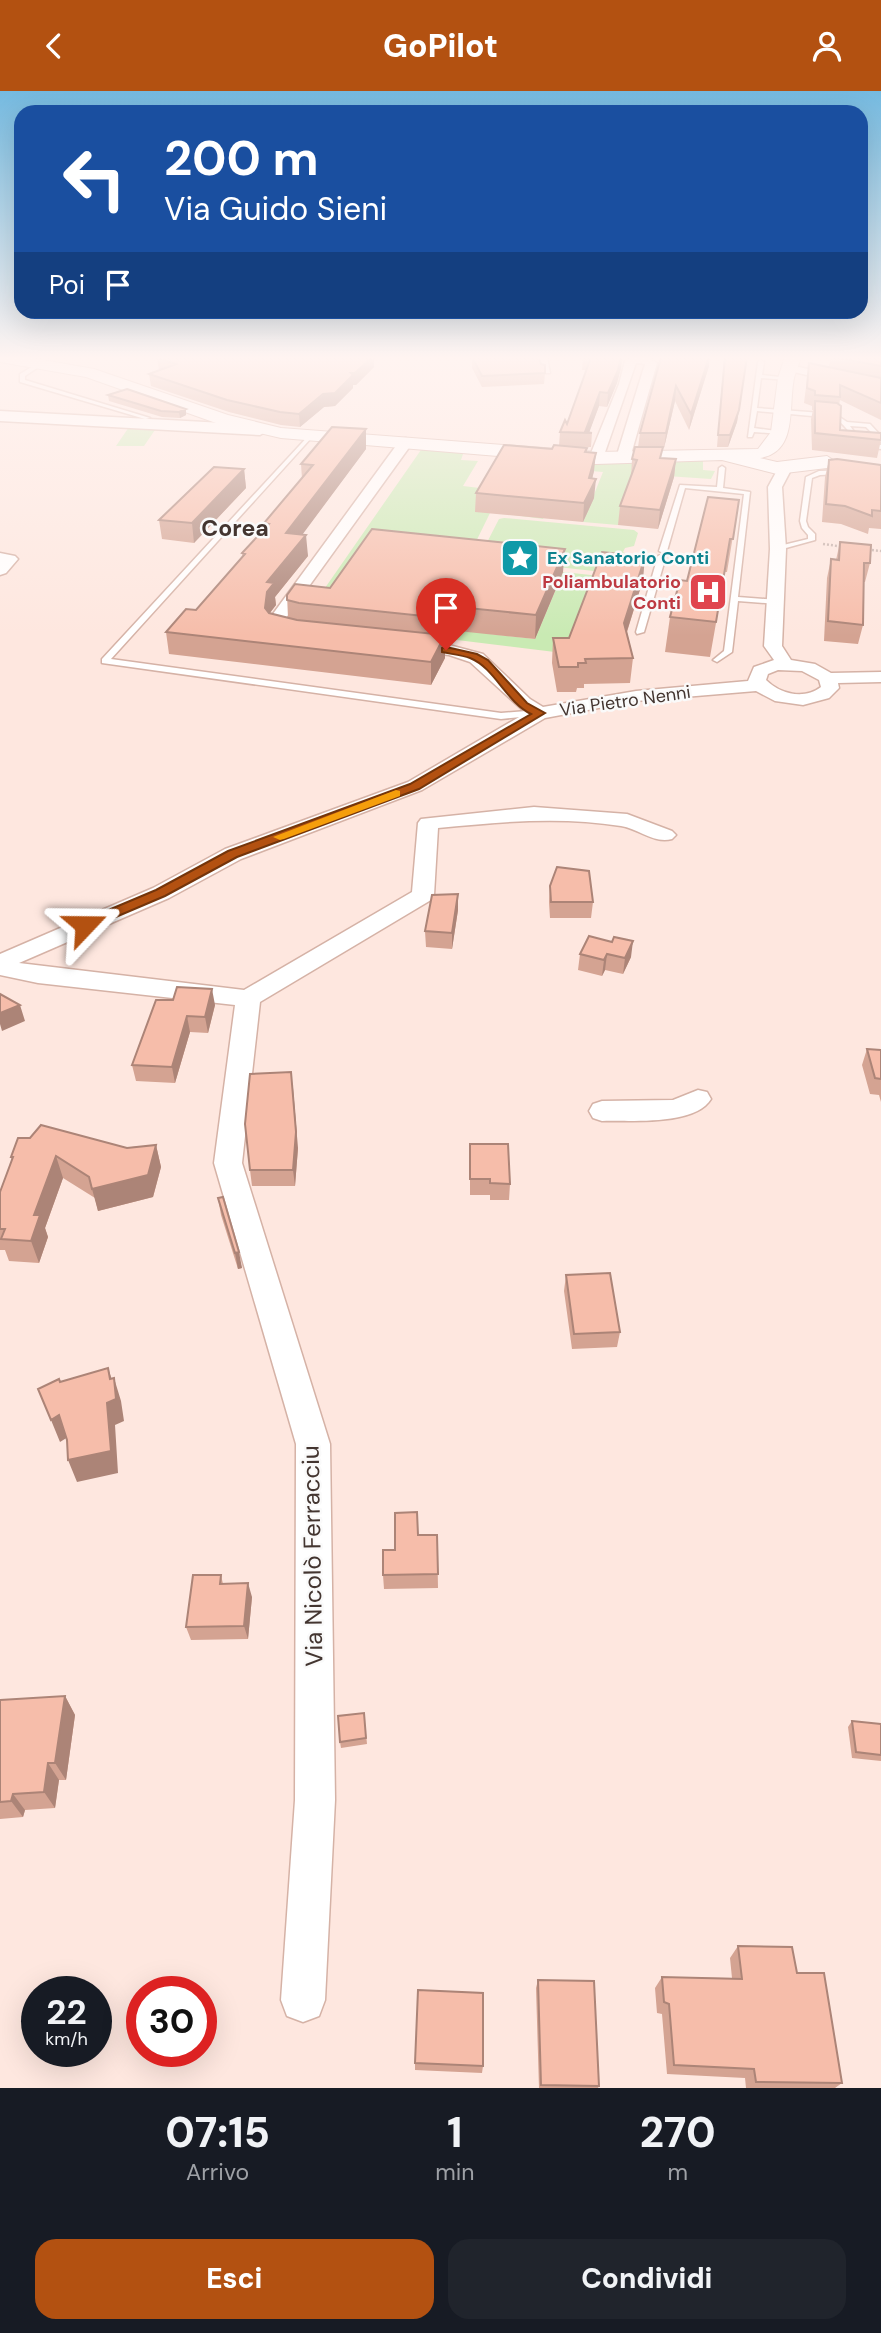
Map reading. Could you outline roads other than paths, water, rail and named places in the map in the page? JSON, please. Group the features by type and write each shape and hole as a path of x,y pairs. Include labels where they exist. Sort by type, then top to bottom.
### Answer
{"main road":[{"path":"550,450 624,453 721,462 751,450"},
{"path":"769,450 791,461 827,462 852,469"},
{"path":"769,450 791,461"}],"street":[{"path":"312,636 278,629 278,618 400,450"},
{"path":"762,450 775,487 778,549 773,646 785,664"},
{"path":"775,487 791,461"},
{"path":"0,558 10,559 0,570"},
{"path":"392,645 473,656 484,663 523,706 540,713"},
{"path":"827,678 830,688 827,693 810,698 787,698 760,685 757,680 760,671 785,664 805,666 827,678 881,677"},
{"name":"Via Pietro Nenni","path":"0,965 160,893 233,854 415,786 540,713 636,696 760,685"},
{"path":"0,965 38,975 248,997 424,895 428,823 534,813 627,820 665,835"},
{"name":"Via Nicolò Ferracciu","path":"248,997 228,1163 313,1444 316,1800 303,2000"},
{"path":"602,1111 677,1109 698,1099"}],"lane":[{"path":"297,450 105,660 501,716 540,713"},
{"path":"720,489 721,462"},
{"path":"778,549 811,540 812,534 805,528 803,521 809,477 852,469"},
{"path":"640,632 682,486 747,492 727,652 717,660"},
{"path":"735,599 776,602"}],"place":[{"name":"Ex Sanatorio Conti","path":"520,558"},
{"name":"Poliambulatorio Conti","path":"708,592"}],"district":[{"name":"Corea","path":"235,528"}]}
